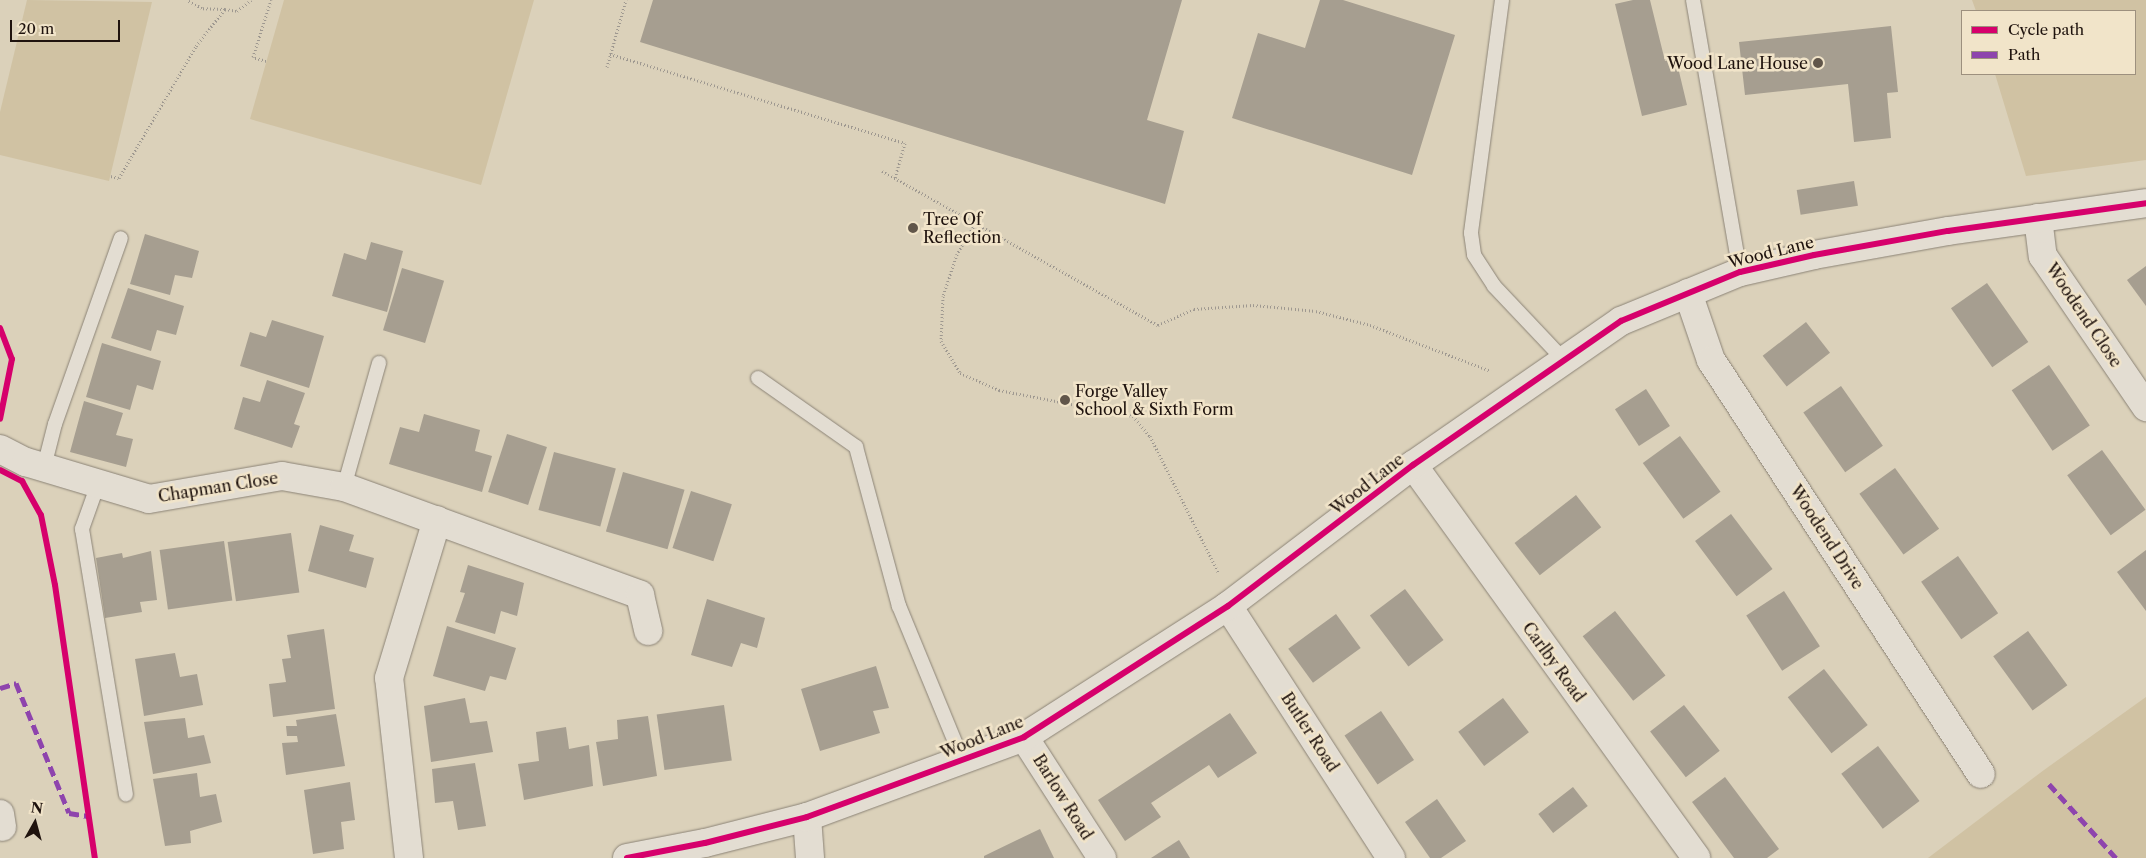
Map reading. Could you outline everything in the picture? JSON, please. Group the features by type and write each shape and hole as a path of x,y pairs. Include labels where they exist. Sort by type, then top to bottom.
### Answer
{"street":[{"name":"Wood Lane","path":"627,858 705,843 807,818 1024,737 1228,606 1413,465 1562,358 1621,321 1740,272 1877,243 2146,202"},
{"name":"Woodend Close","path":"2038,218 2043,256 2146,406"},
{"name":"Woodend Drive","path":"1688,293 1711,360 1981,774"},
{"name":"Chapman Close","path":"0,449 44,467 149,499 282,476 344,487 640,595 648,631"},
{"name":"Carlby Road","path":"1413,465 1696,858"},
{"path":"409,858 388,678 437,520"},
{"name":"Butler Road","path":"1228,606 1391,858"},
{"name":"Barlow Road","path":"1024,737 1102,858"},
{"path":"807,818 810,858"}],"lane":[{"path":"1502,0 1471,233 1474,255 1494,286 1562,358"},
{"path":"1693,0 1740,272"},
{"path":"44,467 55,424 121,238"},
{"path":"344,487 379,363"},
{"path":"758,378 856,447 899,606 963,761"},
{"path":"98,484 82,529 126,794"}],"path":[{"path":"187,0 202,8 225,8 237,11 251,0"},
{"path":"266,61 253,56 271,0"},
{"path":"607,67 626,0"},
{"path":"111,176 119,178 196,46 225,8"},
{"path":"610,54 905,143 895,178"},
{"path":"882,171 1158,325 1194,309 1253,305 1316,311 1370,325 1524,385"},
{"path":"975,224 957,254 943,296 941,341 960,373 999,390 1133,416 1150,436 1215,561 1228,606"}],"shaded area":[{"path":"27,0 152,2 109,181 0,155 0,112"},
{"path":"284,0 534,0 481,185 250,119"},
{"path":"1972,0 2146,0 2146,160 2026,176 1995,75 2136,75 2136,10 1976,10"},
{"path":"2146,697 2146,858 1928,858 2044,770"}],"building":[{"path":"653,0 1182,0 1147,120 1184,131 1165,204 640,42"},
{"path":"1320,0 1343,0 1455,35 1412,175 1232,118 1258,33 1305,48"},
{"path":"1633,0 1650,0 1665,61 1676,59 1687,105 1642,116 1615,4"},
{"name":"Wood Lane House","path":"1891,26 1898,92 1887,93 1891,138 1854,142 1848,84 1745,95 1739,42"},
{"path":"1854,181 1858,206 1801,215 1797,190"},
{"path":"145,234 199,251 192,278 175,275 170,295 130,284"},
{"path":"371,242 403,251 387,312 332,296 344,253 366,260"},
{"path":"2146,266 2146,306 2127,280"},
{"path":"402,268 444,281 425,343 383,330"},
{"path":"1987,283 2028,342 1992,367 1951,308"},
{"path":"128,288 184,306 176,335 157,330 151,351 111,338"},
{"path":"272,320 324,336 309,388 240,366 250,332 266,337"},
{"path":"1806,322 1830,353 1787,387 1763,356"},
{"path":"102,343 161,361 153,390 137,385 130,410 86,397"},
{"path":"2049,365 2090,426 2053,451 2012,390"},
{"path":"267,380 305,393 294,424 300,426 292,448 234,429 243,397 260,402"},
{"path":"1841,386 1883,446 1845,472 1803,412"},
{"path":"1646,389 1670,426 1639,446 1615,409"},
{"path":"84,401 123,413 116,435 133,439 126,467 70,452"},
{"path":"424,414 480,430 475,451 492,456 482,492 389,464 400,427 419,432"},
{"path":"507,434 547,447 528,505 488,492"},
{"path":"1680,436 1721,492 1683,519 1643,463"},
{"path":"2102,450 2145,510 2111,535 2067,475"},
{"path":"554,452 616,469 600,527 538,510"},
{"path":"1895,468 1939,529 1903,555 1859,494"},
{"path":"623,472 685,490 667,549 606,532"},
{"path":"691,491 732,504 713,561 672,548"},
{"path":"1576,495 1601,527 1540,575 1515,543"},
{"path":"1731,514 1773,569 1737,596 1695,541"},
{"path":"320,525 354,535 349,551 374,558 366,588 308,571"},
{"path":"291,533 299,592 236,601 228,542"},
{"path":"224,541 232,600 168,609 160,550"},
{"path":"2146,550 2146,611 2117,572"},
{"path":"151,551 157,600 140,602 142,612 105,618 96,558 122,553 123,558"},
{"path":"1958,556 1998,613 1961,639 1921,582"},
{"path":"468,565 524,583 517,616 501,611 495,634 455,622 465,593 460,592"},
{"path":"1405,589 1444,640 1408,667 1370,615"},
{"path":"1784,591 1820,646 1782,671 1746,616"},
{"path":"707,599 765,618 757,648 741,643 732,667 691,655"},
{"path":"1615,611 1665,676 1633,701 1583,636"},
{"path":"1336,614 1361,648 1313,683 1288,649"},
{"path":"447,626 516,648 506,680 490,676 485,691 433,676"},
{"path":"324,629 335,709 273,717 269,684 286,682 282,659 291,658 287,635"},
{"path":"2028,631 2067,685 2033,710 1993,656"},
{"path":"175,653 180,677 197,674 203,705 144,716 135,659"},
{"path":"876,666 889,708 873,711 880,733 820,751 801,689"},
{"path":"1824,669 1868,725 1831,753 1788,697"},
{"path":"465,698 470,723 487,721 493,752 431,762 424,706"},
{"path":"1503,698 1529,732 1484,766 1458,732"},
{"path":"724,705 732,760 664,770 657,714"},
{"path":"1684,705 1720,751 1686,777 1650,731"},
{"path":"1381,711 1414,760 1378,785 1345,736"},
{"path":"1230,713 1257,753 1218,778 1209,765 1151,803 1161,817 1125,841 1098,800"},
{"path":"336,714 345,766 286,775 282,743 298,742 297,736 287,736 286,726 297,726 296,720"},
{"path":"648,716 657,776 603,786 596,742 618,739 617,720"},
{"path":"185,718 188,738 204,735 211,763 153,774 144,722"},
{"path":"566,727 569,749 589,745 593,786 524,800 518,764 539,761 536,732"},
{"path":"1878,746 1920,801 1883,829 1841,774"},
{"path":"475,763 486,826 458,830 453,801 435,803 432,769"},
{"path":"197,773 200,797 216,794 222,822 190,831 191,843 165,846 153,779"},
{"path":"1725,777 1779,849 1767,858 1734,858 1692,802"},
{"path":"350,782 355,820 341,822 344,849 313,854 304,790"},
{"path":"1573,787 1588,806 1553,833 1538,814"},
{"path":"1437,799 1466,841 1441,858 1430,858 1405,822"},
{"path":"1040,829 1054,858 984,858 984,856"},
{"path":"1179,840 1190,858 1151,858"}],"marked path":[{"path":"0,688 16,683 69,813 88,816"},
{"path":"2049,784 2116,858"}],"cycle path":[{"path":"627,858 705,843 807,817 1024,737 1228,606 1413,465 1621,321 1740,272 1814,255 1948,231 2146,203"},
{"path":"0,328 12,359 0,419"},
{"path":"0,470 22,481 41,515 55,585 95,858"}],"place":[{"name":"Wood Lane House","path":"1818,63"},
{"name":"Tree Of Reflection","path":"913,228"},
{"name":"Forge Valley School & Sixth Form","path":"1065,400"}]}
